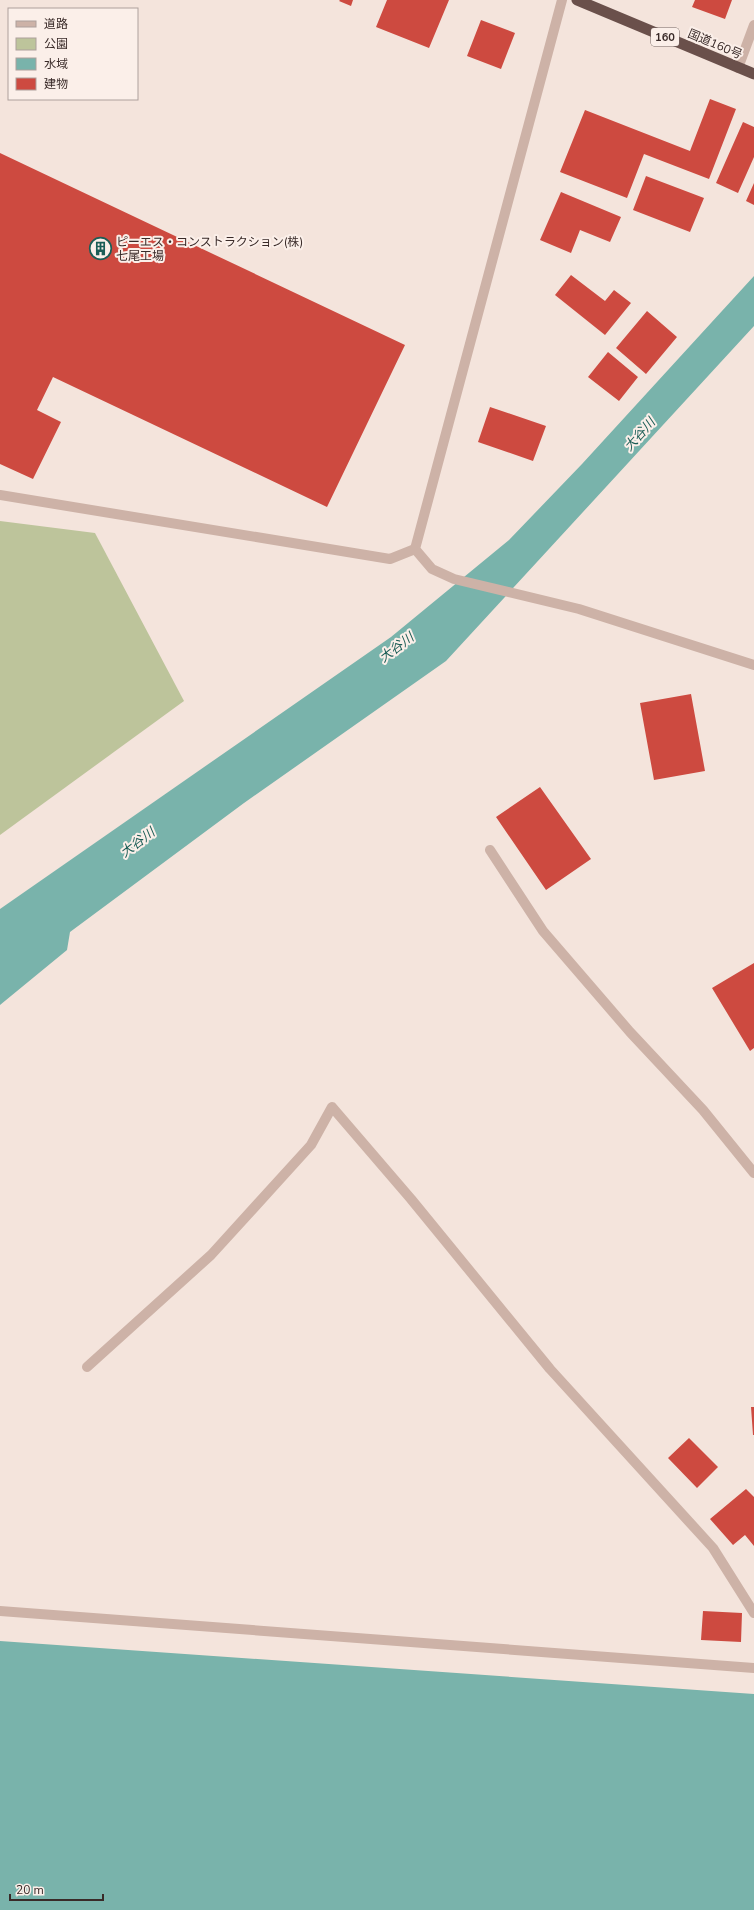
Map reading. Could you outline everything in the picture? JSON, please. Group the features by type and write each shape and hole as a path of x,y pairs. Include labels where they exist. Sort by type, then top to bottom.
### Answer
{"highway":[{"name":"国道160号","path":"577,0 754,74"}],"street":[{"path":"415,549 562,0"},
{"path":"738,68 754,25"},
{"path":"0,495 390,560 415,549"},
{"path":"415,549 432,570 454,579 579,608 754,665"},
{"path":"490,850 543,932 630,1032 703,1110 754,1173"},
{"path":"87,1368 211,1255 311,1144 332,1107 411,1199 550,1369 713,1548 754,1613"},
{"path":"0,1611 754,1668"}],"green space":[{"path":"0,521 95,533 184,701 0,835"}],"water":[{"name":"大谷川","path":"754,276 754,326 446,661 244,803 70,932 67,950 0,1005 0,909 391,637 509,540 582,464"},
{"path":"0,1641 754,1694 754,1910 0,1910"}],"building":[{"path":"353,0 351,6 339,1"},
{"path":"387,0 449,0 429,48 376,27"},
{"path":"695,0 732,0 725,19 692,7"},
{"path":"481,20 515,33 501,69 467,56"},
{"path":"710,99 736,109 709,179 644,154 627,198 560,172 585,110 690,151"},
{"path":"743,122 754,127 754,157 738,193 716,183"},
{"name":"ピーエス・コンストラクション(株) 七尾工場","path":"0,153 405,345 327,507 53,377 37,410 61,422 33,479 0,464"},
{"path":"646,176 704,198 690,232 633,210"},
{"path":"754,183 754,205 746,201"},
{"path":"561,192 621,217 610,242 580,230 571,253 540,240"},
{"path":"571,275 605,301 614,290 631,303 605,335 555,295"},
{"path":"647,311 677,337 646,374 616,348"},
{"path":"608,352 638,377 619,401 588,377"},
{"path":"490,407 546,426 533,461 478,442"},
{"path":"691,694 705,771 654,780 640,703"},
{"path":"540,787 591,859 546,890 496,817"},
{"path":"754,963 754,1048 750,1051 712,988"},
{"path":"751,1407 754,1407 754,1435 753,1435"},
{"path":"689,1438 718,1467 697,1488 668,1458"},
{"path":"746,1489 754,1497 754,1546 745,1535 733,1545 710,1519"},
{"path":"703,1611 742,1613 741,1642 701,1640"}],"place":[{"name":"ピーエス・コンストラクション(株) 七尾工場","path":"101,249"}]}
